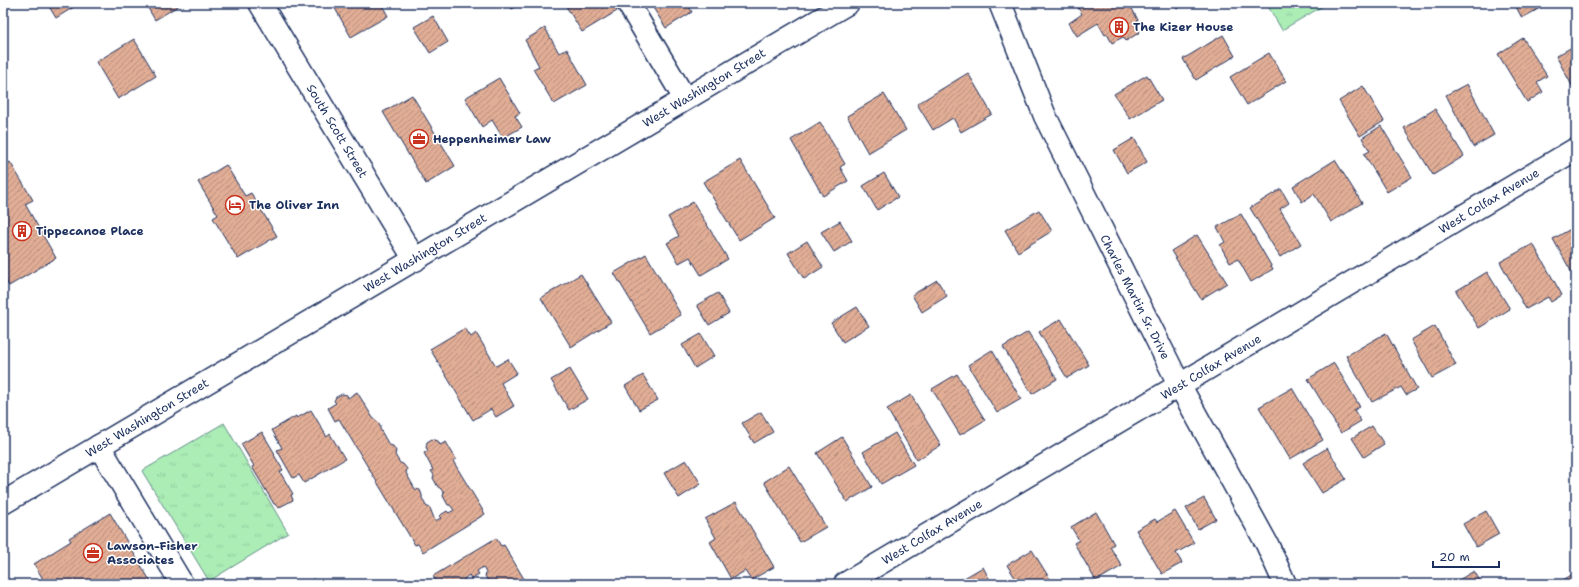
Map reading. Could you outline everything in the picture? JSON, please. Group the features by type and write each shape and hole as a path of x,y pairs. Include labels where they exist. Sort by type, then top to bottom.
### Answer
{"street":[{"name":"South Scott Street","path":"260,3 414,260"},
{"path":"628,3 685,99"},
{"name":"West Washington Street","path":"3,503 848,3"},
{"name":"Charles Martin Sr. Drive","path":"1000,3 1045,116 1180,386 1267,544 1285,584"},
{"name":"West Colfax Avenue","path":"845,584 1576,149"},
{"path":"99,446 182,584"}],"green space":[{"path":"1266,3 1328,3 1282,30"},
{"path":"224,423 288,533 209,581 142,471"}],"building":[{"path":"47,3 76,3 77,5 56,18"},
{"path":"145,3 183,3 155,20"},
{"path":"332,3 381,3 388,16 351,37"},
{"path":"508,3 522,3 512,9"},
{"path":"564,3 612,3 617,11 582,32"},
{"path":"650,3 687,3 692,12 666,28"},
{"name":"The Kizer House","path":"1075,3 1129,3 1138,20 1134,23 1140,32 1126,41 1123,37 1112,43 1098,23 1077,36 1069,23 1082,14"},
{"path":"1173,3 1187,3 1177,9"},
{"path":"1514,3 1549,3 1522,18"},
{"path":"433,16 448,42 430,53 414,27"},
{"path":"545,28 559,53 567,49 587,85 554,104 533,69 539,66 525,40"},
{"path":"1223,35 1235,56 1196,80 1183,59"},
{"path":"1523,38 1547,76 1537,82 1543,92 1527,102 1498,54"},
{"path":"134,39 156,76 118,99 96,62"},
{"path":"1576,45 1576,93 1556,56"},
{"path":"1269,53 1286,81 1247,105 1230,77"},
{"path":"968,73 992,114 961,132 953,118 933,130 917,104"},
{"path":"1147,75 1162,100 1130,119 1114,94"},
{"path":"499,78 520,113 515,116 522,127 503,138 492,120 482,127 465,98"},
{"path":"1467,84 1494,135 1473,147 1446,95"},
{"path":"1363,86 1384,121 1360,136 1339,101"},
{"path":"884,94 906,130 868,153 847,116"},
{"name":"Heppenheimer Law","path":"412,95 455,166 426,184 383,112"},
{"path":"1435,109 1464,156 1433,175 1404,128"},
{"path":"820,122 845,164 840,167 848,181 823,196 791,140"},
{"path":"1381,126 1412,177 1387,192 1364,154 1370,151 1362,138"},
{"path":"1134,138 1147,162 1127,173 1114,150"},
{"path":"740,160 775,218 739,240 703,182"},
{"path":"1335,160 1362,203 1331,222 1314,194 1302,202 1293,186"},
{"name":"Tippecanoe Place","path":"10,162 33,200 25,204 56,258 9,286 3,275 3,166"},
{"name":"The Oliver Inn","path":"226,165 245,196 251,193 277,236 238,259 213,218 218,215 198,182"},
{"path":"884,173 898,197 877,210 863,186"},
{"path":"1281,189 1289,203 1280,209 1301,244 1280,257 1250,208"},
{"path":"693,202 728,259 701,275 690,257 679,263 667,243 679,236 668,217"},
{"path":"1039,210 1052,231 1018,252 1005,230"},
{"path":"1241,214 1273,269 1251,282 1238,259 1230,263 1220,245 1225,242 1217,227"},
{"path":"840,221 852,241 834,252 821,232"},
{"path":"1576,226 1576,280 1553,239"},
{"path":"1197,235 1227,283 1201,299 1171,251"},
{"path":"807,241 823,267 804,279 788,253"},
{"path":"1533,244 1562,295 1551,302 1548,297 1526,309 1500,262"},
{"path":"646,254 681,315 650,333 614,273"},
{"path":"1487,272 1510,309 1479,328 1456,291"},
{"path":"581,274 611,322 571,347 541,298"},
{"path":"937,280 947,296 922,312 912,295"},
{"path":"718,293 729,313 709,325 697,305"},
{"path":"857,307 869,326 843,342 831,323"},
{"path":"1061,319 1089,365 1067,378 1039,332"},
{"path":"1435,326 1456,365 1432,378 1411,340"},
{"path":"465,328 471,337 476,333 496,366 508,359 517,373 501,383 514,406 496,417 491,409 473,420 430,349"},
{"path":"1028,332 1057,379 1032,394 1003,347"},
{"path":"1386,333 1417,389 1406,395 1401,387 1372,402 1346,356"},
{"path":"701,334 714,356 695,368 682,345"},
{"path":"992,350 1021,399 997,413 968,365"},
{"path":"1334,363 1360,407 1354,410 1361,421 1341,433 1308,379"},
{"path":"570,369 588,399 569,410 551,380"},
{"path":"957,374 985,420 960,435 932,389"},
{"path":"643,375 658,400 639,410 625,386"},
{"path":"1292,388 1323,440 1290,459 1259,407"},
{"path":"357,392 373,418 377,421 389,445 393,446 396,451 395,455 400,463 407,469 406,473 415,489 420,490 422,498 426,506 430,508 435,521 441,518 439,516 447,511 449,513 454,510 450,505 448,505 443,496 444,493 438,487 433,478 434,475 431,471 433,470 424,453 428,451 426,447 427,442 432,439 438,441 440,445 446,442 456,459 453,461 485,514 423,552 418,544 415,545 339,419 335,421 328,408 336,403 334,401 336,397 342,394 347,395 348,398"},
{"path":"911,395 941,445 917,460 887,409"},
{"path":"311,410 327,437 330,434 345,459 304,483 299,475 293,478 277,450 282,448 272,430 296,416 297,418"},
{"path":"761,412 773,432 754,443 742,423"},
{"path":"1372,426 1384,444 1364,457 1352,438"},
{"path":"262,432 283,470 280,472 293,494 291,495 293,500 278,508 274,504 252,467 254,466 241,444"},
{"path":"895,433 914,465 881,484 863,452"},
{"path":"842,437 872,487 847,502 817,453"},
{"path":"1327,448 1346,479 1322,493 1303,463"},
{"path":"686,460 701,484 679,498 664,473"},
{"path":"789,466 826,527 800,542 764,482"},
{"path":"1204,498 1216,519 1198,529 1186,508"},
{"path":"736,502 774,567 751,580 745,571 731,579 710,542 716,538 705,519"},
{"path":"1175,511 1194,543 1176,553 1182,563 1162,574 1136,530 1155,519 1157,522"},
{"path":"1486,511 1499,534 1476,547 1463,524"},
{"path":"1096,512 1114,544 1110,547 1122,566 1096,581 1074,543 1079,540 1071,527"},
{"name":"Lawson-Fisher Associates","path":"110,513 152,584 46,584 34,564 71,541 69,538"},
{"path":"496,538 501,546 504,545 527,584 493,584 488,581 485,576 486,573 483,567 477,571 479,574 471,579 469,575 464,579 467,584 438,584 433,576"},
{"path":"1032,550 1053,584 1019,584 1007,565"},
{"path":"983,567 992,584 954,584"},
{"path":"1474,571 1482,584 1452,584"},
{"path":"1576,572 1576,584 1557,584"},
{"path":"314,579 317,584 305,584"}],"place":[{"name":"The Kizer House","path":"1119,27"},
{"name":"Heppenheimer Law","path":"419,139"},
{"name":"The Oliver Inn","path":"235,205"},
{"name":"Tippecanoe Place","path":"22,231"},
{"name":"Lawson-Fisher Associates","path":"93,553"}]}
